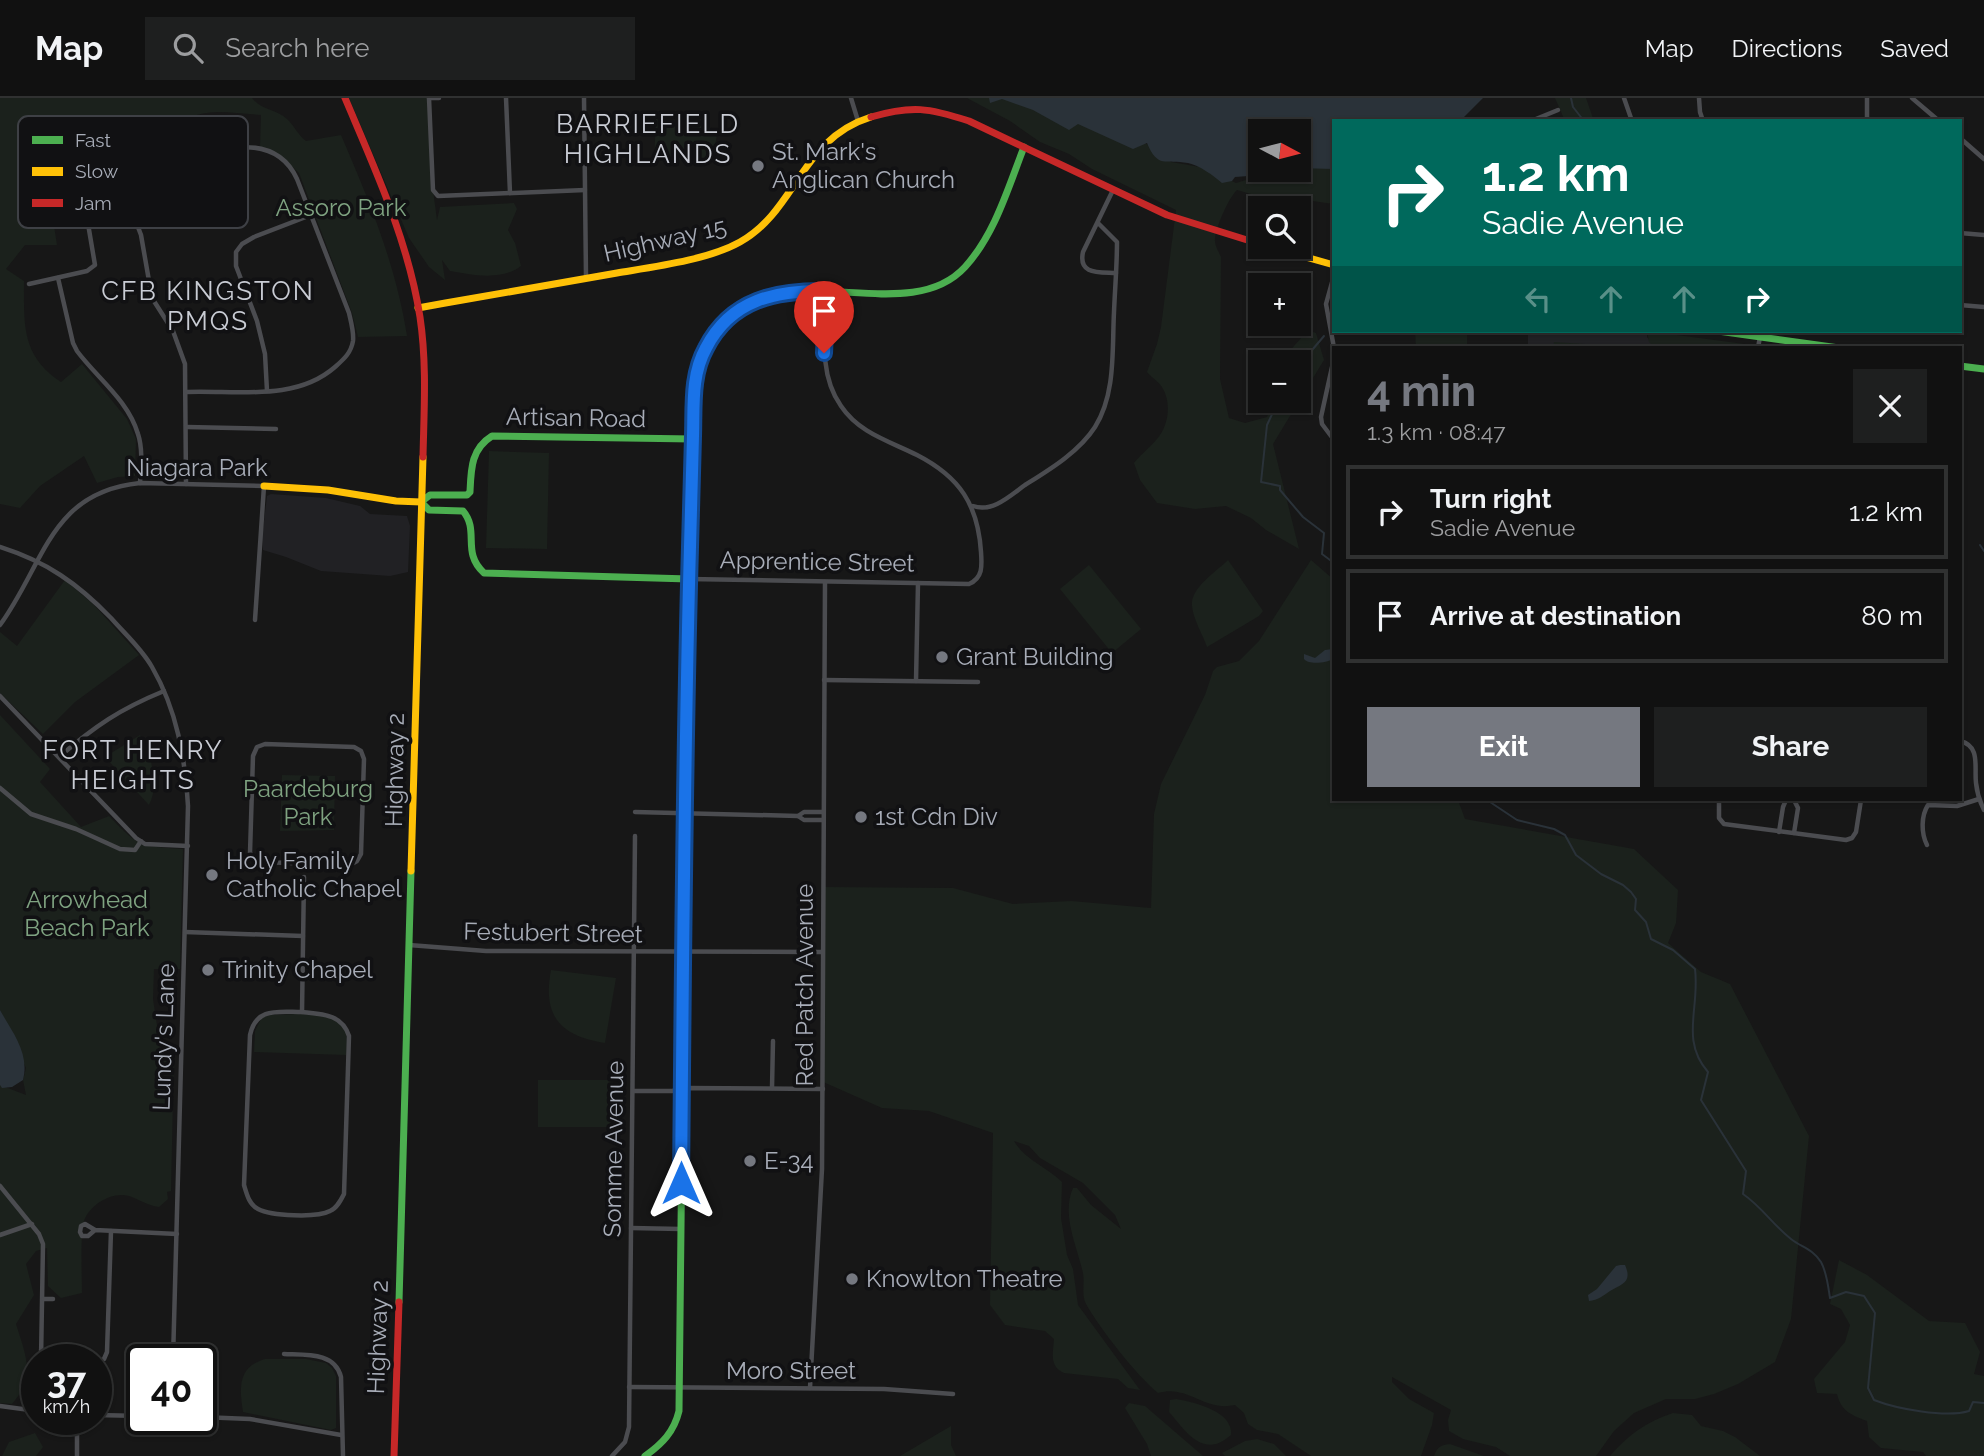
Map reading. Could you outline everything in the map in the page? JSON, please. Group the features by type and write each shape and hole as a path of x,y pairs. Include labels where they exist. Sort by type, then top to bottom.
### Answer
{"main road":[{"name":"Highway 2","path":"345,98 395,222 418,308 424,355 394,1456"},
{"name":"Highway 15","path":"418,308 646,268 723,251 760,228 776,212 793,183 817,151 833,136 858,121 901,108 939,111 983,127 1167,215 1248,240"},
{"path":"645,1456 664,1443 673,1432 679,1411 689,579 694,391 698,365 705,348 724,322 739,310 771,295 798,291 916,293 950,281 968,266 979,250 1024,147"},
{"path":"1311,259 1332,264"},
{"path":"1760,334 1828,346"},
{"path":"1962,366 1984,369"},
{"name":"Artisan Road","path":"421,502 430,495 467,495 470,492 474,452 479,444 492,436 693,439"},
{"name":"Niagara Park","path":"264,486 328,489 396,501 421,502"},
{"name":"Apprentice Street","path":"421,502 429,510 467,513 470,518 471,560 484,573 689,579"}],"street":[{"path":"439,98 429,98 432,190 438,196 585,190"},
{"path":"506,98 510,193"},
{"path":"584,98 586,277"},
{"path":"851,98 858,121"},
{"path":"1624,98 1631,119"},
{"path":"1699,98 1702,119"},
{"path":"1867,98 1867,119"},
{"path":"1912,98 1937,119"},
{"path":"1536,119 1558,110"},
{"path":"1962,140 1984,159"},
{"path":"187,392 295,389 323,378 347,356 353,339 349,313 293,170 281,158 261,148 248,147"},
{"path":"1113,189 1081,261 1089,271 1116,273"},
{"path":"267,391 265,354 257,321 236,266 236,252 242,244 254,237 311,215"},
{"path":"827,291 824,353 827,377 842,408 868,433 918,456 949,477 972,505 985,509 1039,477 1073,452 1094,429 1102,414 1111,382 1117,242 1111,233 1098,223"},
{"path":"29,284 87,271 95,265 90,228"},
{"path":"138,228 152,298 179,344 185,364 186,484"},
{"path":"1962,233 1984,235"},
{"path":"58,278 77,351 120,400 133,421 141,448 140,483"},
{"path":"1332,281 1325,304 1334,346"},
{"path":"1962,305 1984,307"},
{"path":"1332,367 1321,417 1321,424 1332,438"},
{"path":"187,427 276,429"},
{"name":"Niagara Park","path":"0,625 14,607 55,531 80,503 102,491 140,483 264,486"},
{"path":"254,620 264,486"},
{"name":"Apprentice Street","path":"689,579 969,584 976,581 982,564 978,522 972,505"},
{"path":"978,522 985,509"},
{"name":"Lundy's Lane","path":"0,547 38,560 70,580 93,599 152,666 164,691 182,746 186,772 188,846 174,1344"},
{"name":"Red Patch Avenue","path":"810,1388 822,1170 825,582"},
{"path":"916,681 918,583"},
{"path":"824,680 978,682"},
{"path":"59,757 113,714 164,691"},
{"path":"0,696 141,841 145,844 188,846"},
{"path":"1962,742 1969,744 1974,751 1979,799 1984,810"},
{"path":"265,744 354,747 361,751 364,758 361,854 357,861 350,865 294,864 260,862 250,853 253,756 257,747 265,744"},
{"path":"0,788 31,814 76,829 120,849 135,850 141,841"},
{"path":"1927,845 1922,836 1925,809 1928,805 1957,806 1979,799"},
{"path":"1718,801 1719,818 1724,824 1846,840 1852,838 1856,832 1861,801"},
{"path":"1779,832 1786,801"},
{"path":"1794,801 1798,808 1794,833"},
{"path":"798,816 804,812 823,812"},
{"path":"635,813 798,816 804,820 823,820"},
{"name":"Somme Avenue","path":"612,1456 621,1448 628,1435 635,836"},
{"path":"302,1012 304,877"},
{"path":"185,932 303,936"},
{"name":"Festubert Street","path":"410,945 474,950 822,952"},
{"path":"302,1012 333,1016 346,1027 349,1036 344,1194 334,1210 321,1214 271,1214 256,1208 248,1199 244,1185 250,1035 253,1022 261,1016 270,1013 302,1012"},
{"path":"772,1088 773,1041"},
{"path":"633,1091 823,1089"},
{"path":"0,1186 32,1224 43,1244 41,1344"},
{"path":"0,1235 32,1224"},
{"path":"631,1228 681,1228"},
{"path":"95,1230 177,1234"},
{"path":"107,1344 111,1231"},
{"path":"43,1299 53,1299"},
{"path":"284,1354 325,1357 338,1368 341,1377 343,1456"},
{"name":"Moro Street","path":"629,1387 884,1389 953,1394"},
{"path":"0,1406 21,1408"},
{"path":"217,1418 250,1419 341,1435"},
{"path":"76,1456 77,1435"}],"shaded area":[{"path":"989,98 1483,98 1462,119 1332,119 1332,169 1311,168 1311,119 1248,119 1248,176 1235,177 1232,181 1222,183 1192,164 1159,160 1147,143 1133,149 1078,124 1069,130 1033,110 1002,99 990,103"},
{"path":"1528,333 1647,333 1654,346 1528,346"},
{"path":"271,494 326,498 360,506 370,514 407,516 410,526 408,572 390,576 321,571 263,550 267,496"},
{"path":"1332,649 1332,659 1314,663 1304,659 1304,654 1315,658 1325,650"},
{"path":"0,1010 19,1043 25,1070 23,1080 12,1087 2,1088 0,1085"},
{"path":"1620,1265 1625,1265 1627,1271 1625,1282 1600,1298 1589,1301 1588,1295"}],"green space":[{"name":"Assoro Park","path":"0,98 252,98 287,119 306,141 341,135 389,258 407,336 358,337 352,313 299,173 286,161 260,148 261,115 218,112 196,116 18,116 18,228 54,228 57,245 25,245 6,269 24,281 24,311 28,338 38,361 61,382 82,364 127,419 136,439 135,476 97,483 84,456 40,486 20,508 0,504"},
{"path":"349,98 429,98 437,220 440,207 514,203 517,209 508,230 515,243 521,266 505,274 477,275 450,271 442,260 445,280 429,267 409,238"},
{"path":"967,98 1020,98 1128,139 1154,146 1171,162 1206,168 1236,183 1248,179 1248,182 1311,182 1311,165 1332,167 1332,204 1311,201 1311,196 1258,196 1237,190 1226,207 1215,236 1221,257 1220,379 1229,418 1245,423 1267,417 1268,413 1292,413 1273,444 1299,549 1251,518 1226,506 1195,509 1157,503 1140,480 1134,463 1160,435 1167,418 1165,393 1161,385 1147,372 1161,327 1176,210 1092,169 1069,154 1040,142 1010,121"},
{"path":"1555,98 1586,98 1593,119 1564,119"},
{"path":"656,119 714,129 717,135 714,152 707,158 654,161"},
{"path":"1311,331 1316,333 1324,360 1311,381 1311,350 1290,350 1303,336 1311,336"},
{"path":"1415,333 1467,333 1467,346 1416,346"},
{"path":"1647,333 1662,333 1752,346 1653,346"},
{"path":"1554,342 1600,345 1600,346 1553,346"},
{"path":"489,451 549,453 547,549 486,548"},
{"path":"1228,560 1263,611 1207,647 1194,616 1193,599 1200,586"},
{"path":"1311,560 1332,578 1332,801 1458,801 1465,819 1634,849 1678,890 1676,923 1668,943 1701,972 1730,984 1809,1136 1791,1319 1775,1362 1738,1384 1714,1394 1695,1399 1666,1399 1634,1413 1614,1431 1596,1456 1510,1456 1496,1447 1463,1439 1449,1431 1451,1410 1392,1377 1392,1382 1409,1399 1434,1413 1421,1456 1311,1456 1278,1434 1257,1430 1248,1424 1244,1413 1235,1405 1214,1405 1178,1392 1158,1393 1140,1375 1119,1352 1086,1304 1083,1273 1069,1220 1073,1188 1077,1188 1091,1205 1121,1229 1115,1215 1083,1183 1040,1158 1029,1146 1014,1141 1024,1153 1062,1182 1061,1218 1078,1305 1140,1390 1128,1388 1118,1379 1064,1373 1059,1370 1054,1363 1054,1339 1045,1331 1005,1325 990,1305 993,1133 929,1111 882,1108 821,1081 825,887 953,888 1013,904 1071,901 1151,908 1154,814 1161,784 1205,695 1213,671 1217,667 1239,661 1259,641"},
{"path":"1089,565 1141,629 1112,653 1060,589"},
{"path":"65,580 94,605 139,655 75,702 43,734 0,693 0,632 17,646"},
{"name":"Arrowhead Beach Park","path":"0,715 50,769 40,782 81,827 109,816 134,840 148,846 183,849 180,969 154,969 153,999 160,1045 174,1051 171,1191 167,1192 168,1199 159,1207 127,1195 117,1195 100,1202 90,1210 83,1227 82,1293 61,1298 48,1286 47,1248 36,1251 26,1264 34,1295 16,1324 22,1344 21,1390 12,1404 0,1403 0,1085 26,1095 23,1080 26,1068 0,1010"},
{"path":"140,735 153,770 154,788 149,805 105,757"},
{"name":"Paardeburg Park","path":"282,775 335,776 334,830 280,831"},
{"path":"551,970 616,978 605,1043 577,1035 558,1022 549,1000"},
{"path":"301,1014 324,1016 334,1020 342,1025 346,1033 346,1055 254,1052 255,1031 262,1017"},
{"path":"538,1080 613,1080 613,1127 538,1127"},
{"path":"1839,1260 1867,1275 1929,1321 1965,1323 1980,1352 1974,1374 1984,1376 1984,1456 1926,1456 1923,1452 1881,1448 1869,1437 1867,1421 1848,1412 1841,1405 1837,1394 1817,1393 1814,1379 1845,1342 1850,1325 1841,1309 1830,1304"},
{"path":"265,1359 306,1359 326,1363 332,1368 336,1376 336,1428 331,1430 243,1412 242,1379 250,1367"},
{"path":"1176,1399 1220,1414 1230,1427 1231,1435 1216,1444 1208,1445 1195,1440 1169,1412 1170,1400"},
{"path":"1129,1403 1145,1406 1203,1456 1151,1456 1147,1444 1125,1408"},
{"path":"1673,1413 1692,1415 1701,1426 1735,1437 1760,1456 1610,1456 1638,1430"},
{"path":"951,1426 951,1445 956,1456 900,1456"},
{"path":"36,1435 43,1447 36,1456 2,1456 9,1442"},
{"path":"1257,1439 1274,1444 1286,1456 1225,1456 1222,1453 1245,1441"},
{"path":"1450,1444 1484,1456 1434,1456 1440,1447"}],"waterway":[{"path":"1571,98 1573,107 1582,119"},
{"path":"1311,351 1324,336"},
{"path":"1273,413 1267,425 1261,482 1280,486 1280,490 1303,517 1324,533 1322,554 1332,562"},
{"path":"1980,545 1984,551"},
{"path":"1488,801 1517,820 1554,829 1565,835 1576,855 1631,892 1636,899 1635,910 1646,922 1651,939 1673,950 1695,969 1693,1036 1695,1048 1708,1072 1701,1100 1746,1171 1743,1194 1785,1234 1818,1258 1825,1271 1830,1298 1846,1292 1864,1296 1875,1313 1868,1388 1874,1400 1908,1409 1948,1414 1969,1411 1973,1402 1984,1403"}],"traffic: fast":[{"path":"731,317 756,302 784,293 904,293 927,289 947,281 965,267 985,240 1000,210 1024,147"},
{"path":"1732,333 1825,346"},
{"path":"1962,366 1984,369"},
{"path":"421,502 430,495 467,495 470,492 476,453 492,436 693,439"},
{"path":"421,502 429,510 463,511 470,526 473,557 484,573 689,579"},
{"path":"399,1302 411,871"},
{"path":"645,1456 666,1437 679,1411 684,952"}],"traffic: slow":[{"path":"418,308 663,265 727,248 759,228 775,212 813,158 829,141 847,127 871,117"},
{"path":"1311,259 1332,264"},
{"path":"411,871 423,457"},
{"path":"264,486 328,490 396,501 421,502"},
{"path":"684,952 688,622"}],"traffic: jam":[{"path":"345,98 389,205 415,288 424,352 423,457"},
{"path":"871,117 898,111 920,110 943,113 969,121 1167,215 1248,240"},
{"path":"688,622 695,381 707,346 731,317"},
{"path":"394,1456 399,1302"}],"place":[{"name":"St. Mark's Anglican Church","path":"758,166"},
{"name":"Grant Building","path":"942,657"},
{"name":"1st Cdn Div","path":"861,817"},
{"name":"Holy Family Catholic Chapel","path":"212,875"},
{"name":"Trinity Chapel","path":"208,970"},
{"name":"E-34","path":"750,1161"},
{"name":"Knowlton Theatre","path":"852,1279"}],"district":[{"name":"BARRIEFIELD HIGHLANDS","path":"648,139"},
{"name":"CFB KINGSTON PMQS","path":"208,306"},
{"name":"FORT HENRY HEIGHTS","path":"133,765"}],"route":[{"path":"681,1183 689,579 695,381 705,348 724,322 756,300 771,295 827,291 824,353"}]}
